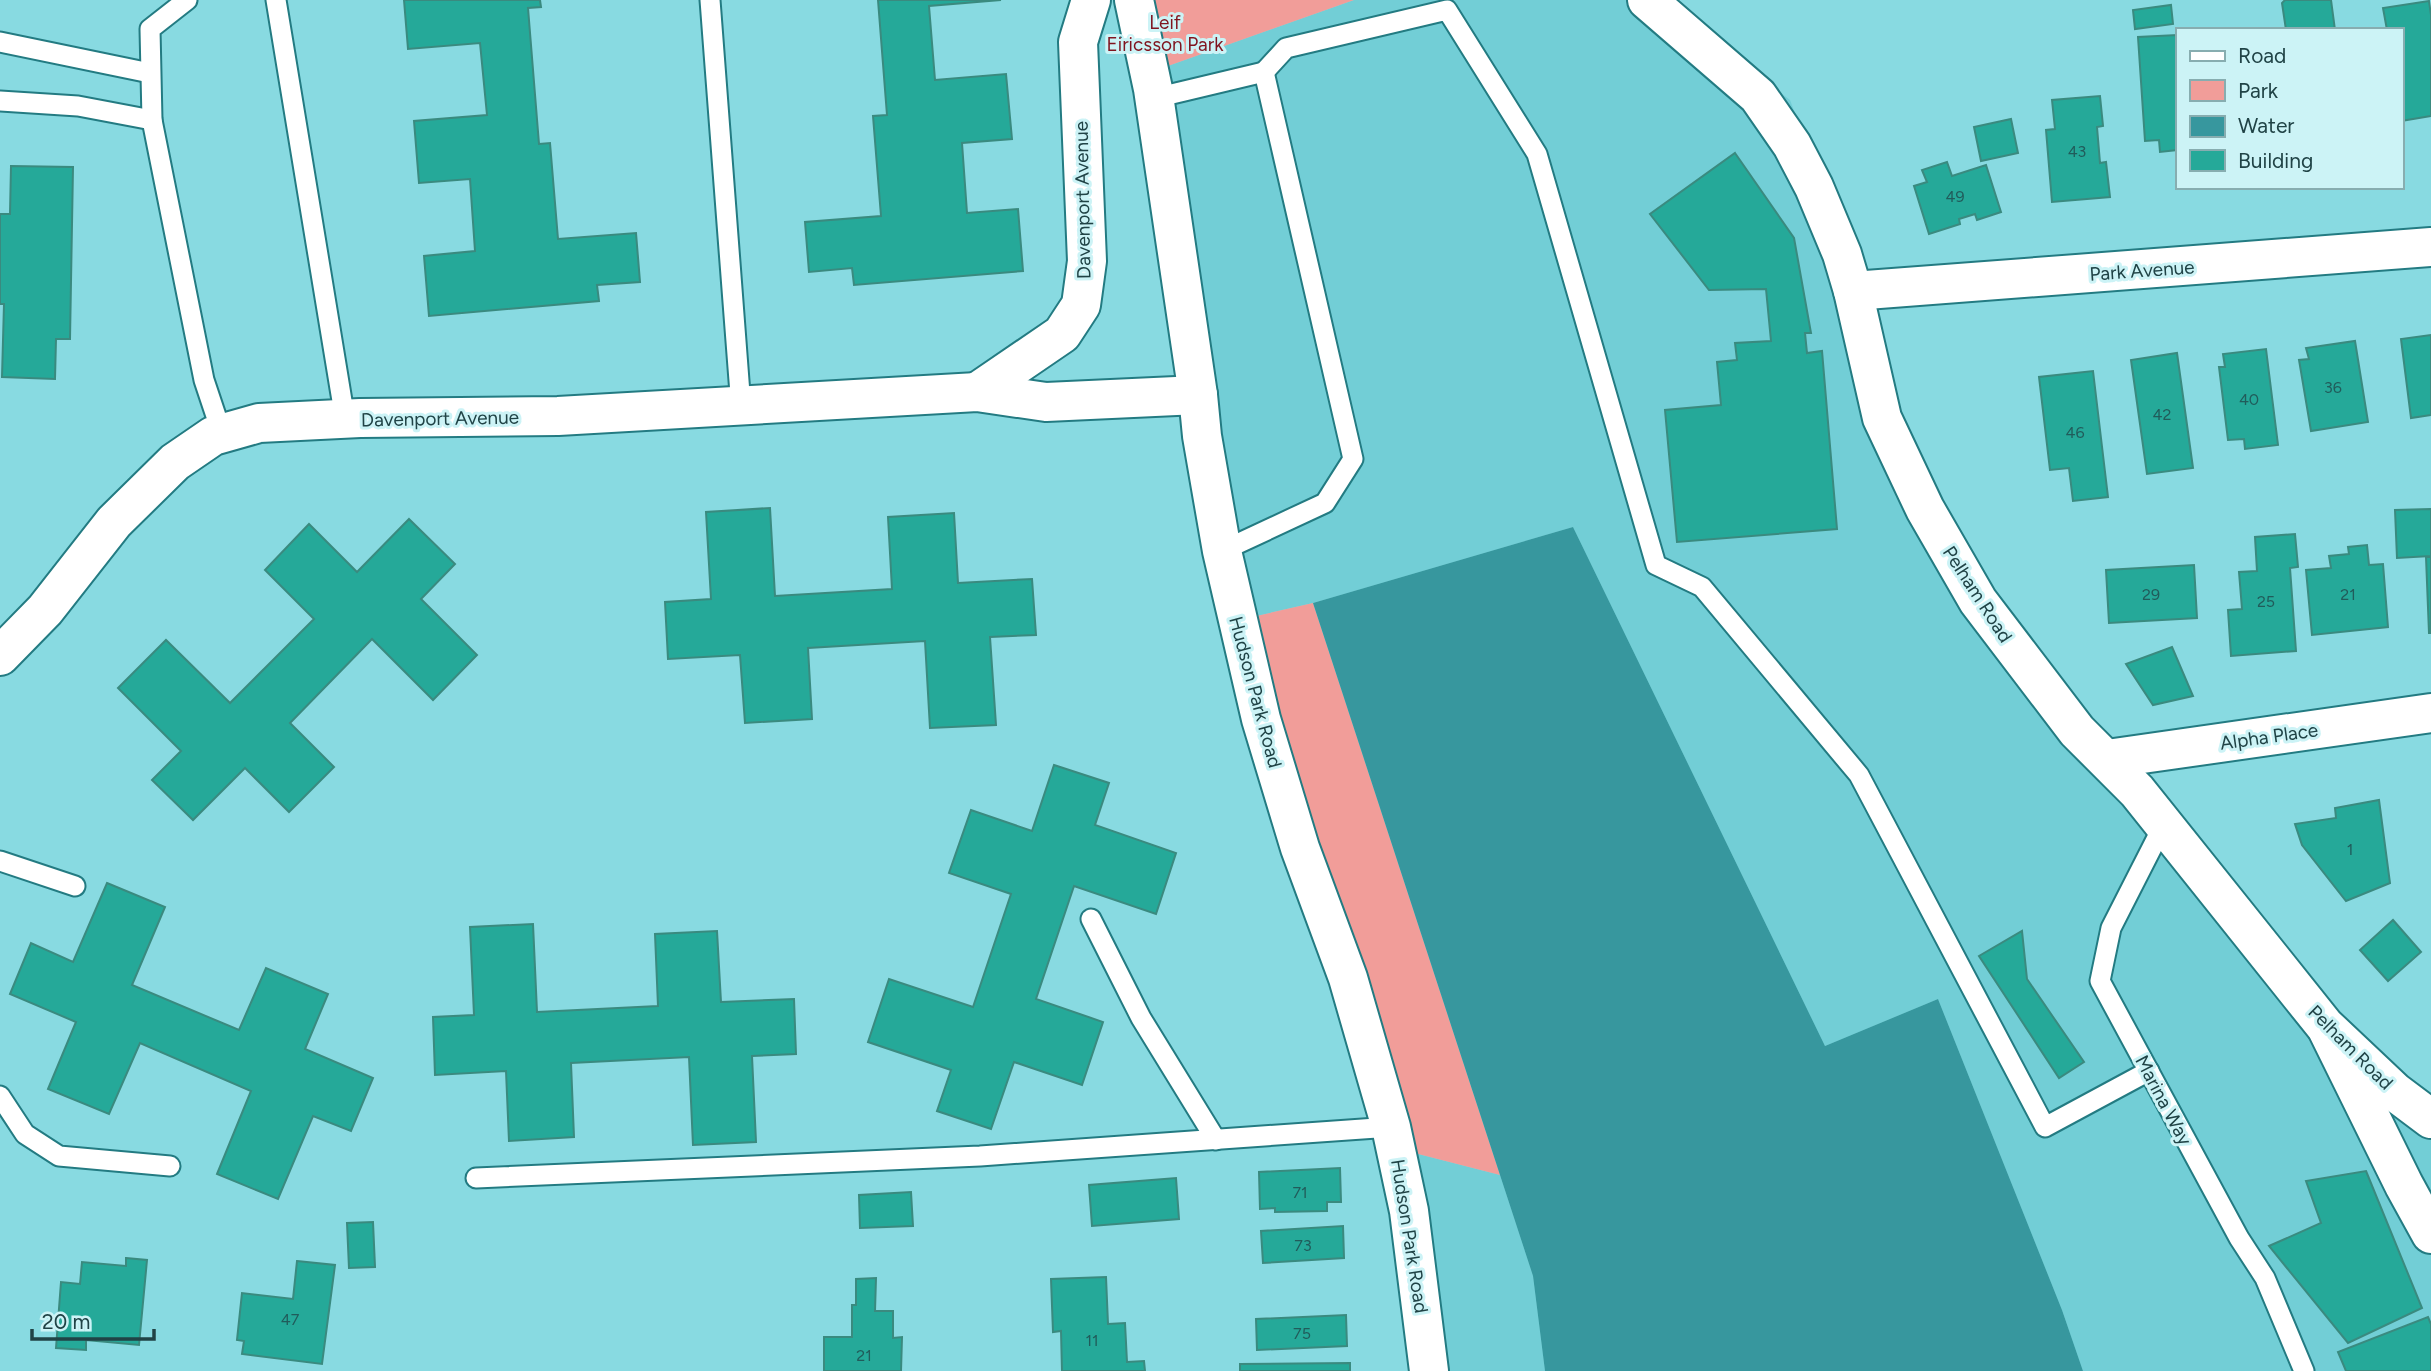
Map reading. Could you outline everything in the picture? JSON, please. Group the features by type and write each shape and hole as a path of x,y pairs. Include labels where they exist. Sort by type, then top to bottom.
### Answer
{"street":[{"name":"Davenport Avenue","path":"976,392 1062,334 1082,305 1087,261 1078,42 1091,0"},
{"name":"Hudson Park Road","path":"1135,0 1155,98 1202,436 1222,551 1261,719 1300,848 1348,978 1391,1127 1409,1211 1429,1371"},
{"name":"Pelham Road","path":"1647,0 1758,96 1792,145 1814,187 1842,254 1853,290 1882,418 1925,509 1978,601 2077,731 2137,791 2325,1026 2395,1092 2431,1119"},
{"name":"Park Avenue","path":"1853,290 2431,247"},
{"name":"Davenport Avenue","path":"0,656 45,610 114,522 175,462 213,436 259,424 345,419 558,416 976,392 1046,402 1198,395"},
{"name":"Alpha Place","path":"2107,759 2431,713"},
{"path":"2325,1026 2431,1234"}],"lane":[{"path":"187,0 150,29 152,120 204,380 222,434"},
{"path":"276,0 345,419"},
{"path":"710,0 741,407"},
{"path":"1155,98 1264,72 1286,48 1447,10 1537,154 1656,565 1702,587 1859,775 2045,1127 2149,1071"},
{"path":"0,42 150,73"},
{"path":"1222,551 1325,503 1353,459 1264,72"},
{"path":"0,101 78,106 152,120"},
{"name":"Marina Way","path":"2164,824 2111,928 2100,981 2239,1238 2265,1278 2304,1371"},
{"path":"0,861 75,886"},
{"path":"1091,919 1141,1018 1216,1140"},
{"path":"0,1096 25,1134 59,1156 170,1166"},
{"path":"476,1178 980,1156 1391,1127"}],"shaded area":[{"path":"1354,0 1660,0 1790,100 1867,305 1890,411 1971,568 2087,728 2334,1017 2431,1104 2431,1371 2083,1371 2062,1310 1938,999 1825,1046 1573,527 1313,603 1230,622 1137,77"},
{"path":"1387,1146 1500,1175 1533,1276 1545,1371 1427,1371"}],"green space":[{"name":"Leif Eiricsson Park","path":"1123,0 1354,0 1137,77"},
{"path":"1313,603 1500,1175 1387,1146 1230,622"}],"water":[{"path":"1573,527 1825,1046 1938,999 2062,1310 2083,1371 1545,1371 1533,1276 1313,603"}],"building":[{"path":"404,0 540,0 541,7 528,8 539,144 550,143 558,239 636,233 640,282 597,285 599,301 429,316 424,256 475,251 470,179 419,183 414,121 487,115 480,43 408,49"},
{"path":"878,0 1001,0 929,6 935,80 1006,74 1012,139 962,143 967,213 1018,209 1023,271 854,285 852,268 809,272 805,222 881,216 873,116 887,115"},
{"path":"2285,0 2331,0 2335,28 2286,28 2282,3"},
{"path":"2429,1 2431,116 2403,121 2403,28 2387,28 2383,8"},
{"path":"2171,5 2173,24 2135,29 2133,10"},
{"path":"2176,35 2176,150 2160,152 2159,140 2145,141 2138,37"},
{"path":"2100,96 2103,126 2097,127 2100,163 2106,162 2110,197 2052,202 2046,130 2055,129 2052,100"},
{"path":"2011,119 2018,153 1981,161 1974,127"},
{"path":"1735,153 1794,238 1811,333 1805,333 1807,353 1822,351 1837,529 1677,542 1665,410 1721,405 1717,362 1737,360 1735,343 1771,341 1766,289 1709,290 1650,214"},
{"path":"1947,162 1952,176 1986,165 2001,212 1977,220 1975,214 1959,219 1960,224 1929,234 1914,186 1927,182 1922,170"},
{"path":"11,166 73,167 70,339 56,339 55,379 2,377 4,304 0,304 0,214 10,214"},
{"path":"2431,335 2431,415 2411,418 2401,339"},
{"path":"2355,341 2368,422 2311,431 2299,360 2309,359 2306,348"},
{"path":"2266,349 2278,445 2245,449 2244,439 2228,440 2219,367 2225,367 2223,354"},
{"path":"2177,353 2193,468 2147,474 2131,360"},
{"path":"2093,371 2108,497 2073,501 2069,468 2050,470 2039,377"},
{"path":"770,508 775,596 892,589 888,517 954,513 958,583 1032,579 1036,635 990,637 996,725 930,728 925,641 808,648 812,719 745,723 740,655 668,659 665,602 711,599 706,512"},
{"path":"2431,509 2431,556 2397,558 2395,510"},
{"path":"409,519 455,564 421,599 477,655 433,700 372,639 290,723 334,767 289,812 245,768 193,820 152,780 181,751 118,688 166,640 230,703 314,619 265,570 309,524 357,572"},
{"path":"2295,534 2298,567 2290,568 2296,651 2231,656 2228,610 2242,609 2239,572 2257,571 2255,537"},
{"path":"2367,545 2369,565 2383,564 2388,627 2312,635 2306,570 2331,568 2329,556 2349,554 2348,547"},
{"path":"2426,557 2431,557 2431,633 2429,633"},
{"path":"2194,565 2197,618 2109,623 2106,570"},
{"path":"2172,647 2193,696 2153,705 2126,664"},
{"path":"1054,765 1109,783 1095,825 1176,853 1156,914 1074,886 1036,999 1103,1022 1082,1085 1014,1062 991,1129 937,1111 951,1070 868,1042 889,979 973,1007 1011,894 949,873 971,810 1032,831"},
{"path":"2379,800 2390,883 2346,901 2302,845 2295,824 2336,818 2335,808"},
{"path":"107,883 165,907 132,985 239,1030 266,968 328,994 305,1049 373,1078 351,1131 313,1116 278,1199 217,1174 251,1091 140,1043 109,1114 48,1089 76,1022 10,994 31,943 73,962"},
{"path":"2393,920 2421,952 2388,981 2360,950"},
{"path":"533,924 537,1012 658,1006 655,934 717,931 721,1002 794,999 796,1054 752,1056 756,1142 693,1145 689,1057 571,1063 574,1137 509,1141 506,1071 435,1075 433,1017 474,1015 470,927"},
{"path":"2022,931 2027,979 2084,1062 2059,1078 1979,956"},
{"path":"1340,1168 1341,1202 1327,1202 1327,1211 1275,1212 1275,1208 1260,1209 1259,1172"},
{"path":"2366,1171 2422,1308 2348,1343 2269,1246 2321,1223 2306,1181"},
{"path":"1176,1178 1179,1219 1092,1226 1089,1185"},
{"path":"911,1192 913,1226 860,1228 859,1195"},
{"path":"373,1222 375,1267 349,1268 347,1223"},
{"path":"1343,1226 1344,1258 1263,1263 1261,1231"},
{"path":"126,1258 147,1260 139,1345 86,1340 86,1350 56,1348 61,1282 80,1284 82,1262 126,1266"},
{"path":"297,1261 335,1265 322,1364 242,1354 244,1341 237,1340 242,1293 293,1299"},
{"path":"1106,1277 1108,1324 1125,1323 1127,1362 1144,1361 1145,1371 1062,1371 1061,1331 1053,1332 1051,1279"},
{"path":"876,1278 875,1311 893,1311 893,1338 902,1337 901,1371 824,1371 824,1337 852,1337 852,1305 856,1305 856,1279"},
{"path":"1346,1315 1347,1346 1257,1350 1256,1319"},
{"path":"2428,1317 2431,1324 2431,1371 2346,1371 2338,1352"},
{"path":"1350,1363 1350,1371 1240,1371 1240,1364"}]}
